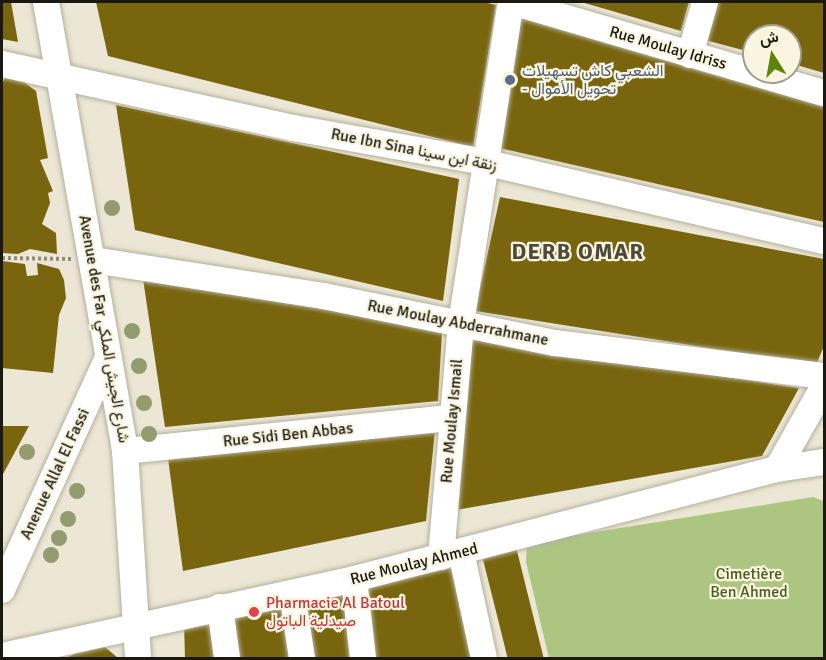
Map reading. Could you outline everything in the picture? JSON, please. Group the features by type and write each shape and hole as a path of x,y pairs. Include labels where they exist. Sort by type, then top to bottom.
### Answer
{"street":[{"name":"Avenue des Far شارع الجيش الملكي","path":"46,2 125,451 138,627 138,658"},
{"name":"Rue Moulay Idriss","path":"512,2 690,56 825,93"},
{"name":"Rue Moulay Ismail","path":"484,658 451,555 451,418 461,324 484,162 512,2"},
{"path":"690,56 705,2"},
{"name":"Rue Ibn Sina زنقة ابن سينا","path":"2,64 294,128 484,162 825,241"},
{"name":"Rue Moulay Abderrahmane","path":"93,260 324,296 461,324 655,357 825,376"},
{"name":"Anenue Allal El Fassi","path":"2,590 108,357"},
{"path":"777,469 825,386"},
{"name":"Rue Sidi Ben Abbas","path":"125,451 451,418"},
{"name":"Rue Moulay Ahmed","path":"2,656 354,579 777,469 825,462"},
{"path":"354,579 363,658"},
{"path":"292,593 302,658"},
{"path":"220,607 227,658"}],"path":[{"path":"2,258 93,260"}],"green space":[{"name":"Cimetière Ben Ahmed","path":"813,497 824,501 824,658 549,658 526,562 527,543"}],"building":[{"path":"2,2 11,2 18,42 2,39"},
{"path":"96,2 484,2 496,5 473,147 108,56"},
{"path":"581,2 689,2 681,31"},
{"path":"715,2 824,2 824,73 802,67 802,24 742,24 742,50 705,40"},
{"path":"521,12 742,78 742,84 763,84 824,102 824,222 499,148"},
{"path":"6,76 17,77 36,91 48,158 40,160 53,191 48,193 50,203 42,224 56,233 57,254 30,249 18,254 2,253 2,84"},
{"path":"116,105 459,179 443,301 135,230"},
{"path":"500,197 824,259 824,346 816,365 475,311"},
{"path":"2,261 25,264 27,276 38,275 37,263 59,269 64,280 66,298 59,315 53,373 2,368"},
{"path":"142,272 442,333 438,401 165,427"},
{"path":"473,339 799,388 762,456 456,510"},
{"path":"2,426 29,426 2,476"},
{"path":"435,430 426,521 183,571 168,458"},
{"path":"515,543 544,657 508,658 481,551"},
{"path":"453,568 471,658 372,658 363,587"},
{"path":"347,595 355,658 310,658 302,603"},
{"path":"284,607 292,658 238,658 231,615"},
{"path":"213,618 219,658 185,658 184,623"},
{"path":"99,642 118,658 66,658"}],"place":[{"name":"الشعبي كاش تسهيلات - تحويل الأموال","path":"510,80"},
{"name":"Pharmacie Al Batoul صيدلية الباتول","path":"254,612"}],"district":[{"name":"DERB OMAR","path":"578,252"}]}
